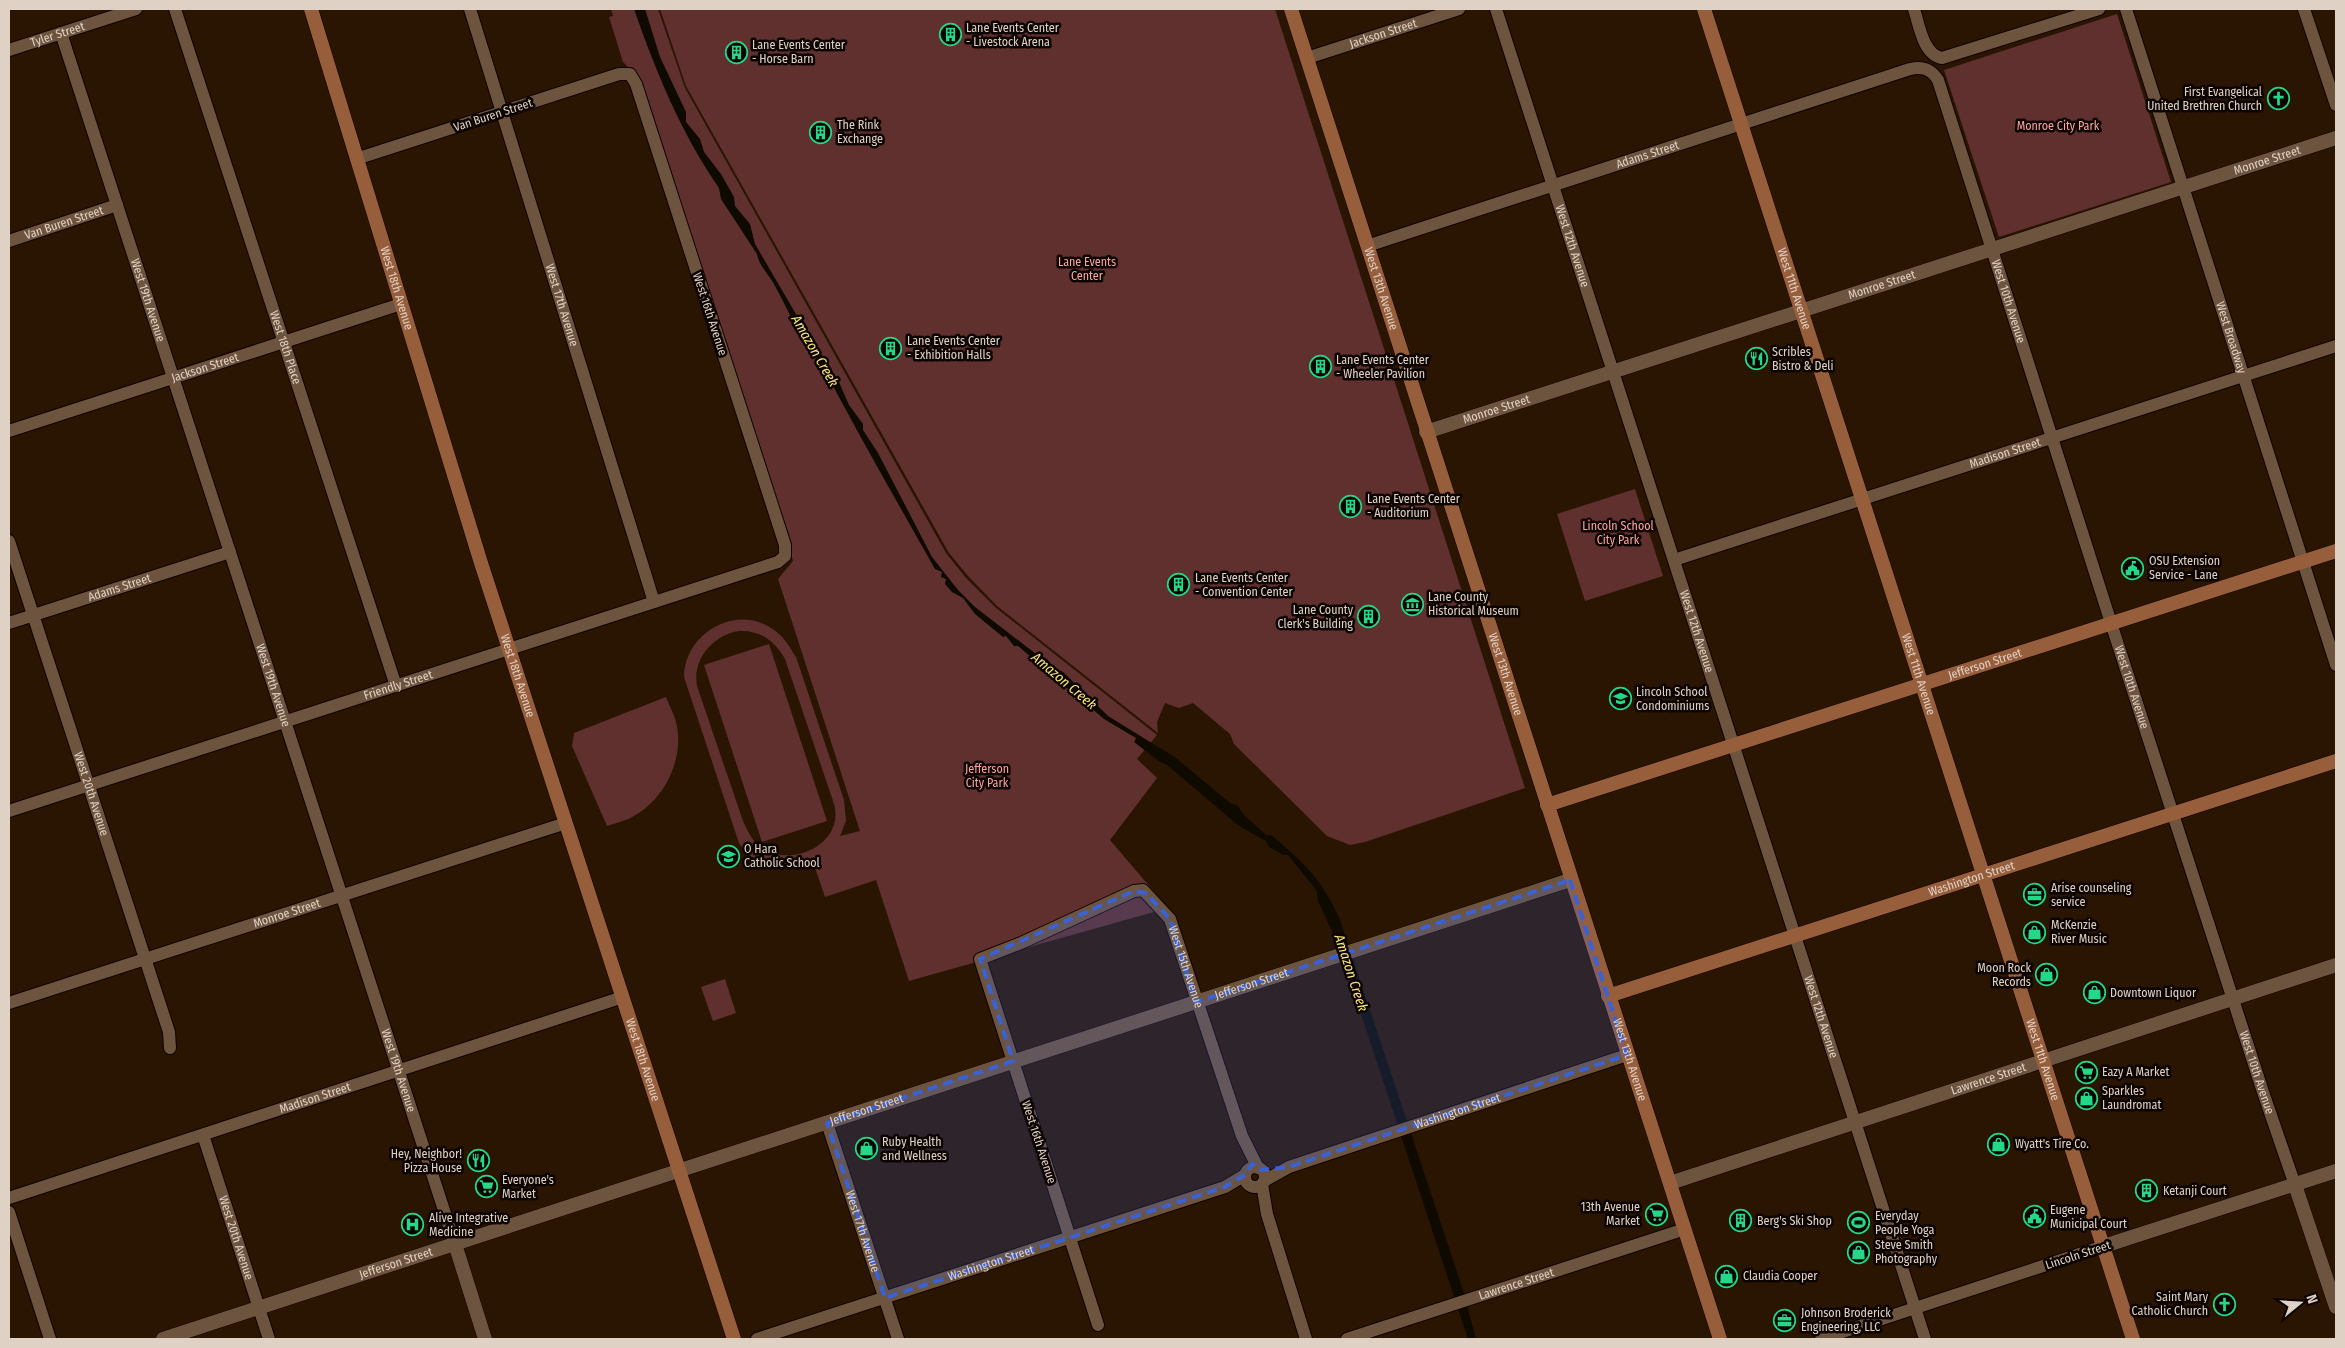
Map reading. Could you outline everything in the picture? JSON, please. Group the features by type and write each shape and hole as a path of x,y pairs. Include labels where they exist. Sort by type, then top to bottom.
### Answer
{"main road":[{"name":"West 18th Avenue","path":"311,9 509,650 734,1339"},
{"name":"West 13th Avenue","path":"1291,9 1570,880 1720,1339"},
{"name":"West 11th Avenue","path":"1704,9 2133,1339"},
{"name":"Jefferson Street","path":"1546,805 2336,551"},
{"name":"Washington Street","path":"1608,996 2336,761"}],"street":[{"name":"Tyler Street","path":"9,50 136,9"},
{"name":"West 18th Place","path":"175,9 396,686"},
{"name":"West 17th Avenue","path":"470,9 654,602"},
{"name":"Jackson Street","path":"1307,58 1458,9"},
{"name":"West 12th Avenue","path":"1496,9 1925,1339"},
{"path":"1914,9 1926,44 1934,56 1948,58 2099,9"},
{"name":"West Broadway","path":"2126,9 2336,665"},
{"path":"2304,9 2336,105"},
{"name":"West 19th Avenue","path":"61,33 485,1339"},
{"name":"Adams Street","path":"1368,246 1910,69 1928,70"},
{"name":"West 10th Avenue","path":"1928,70 1938,80 2111,623 2234,998 2262,1092 2336,1307"},
{"name":"Van Buren Street","path":"356,159 619,74 630,74"},
{"name":"West 16th Avenue","path":"630,74 636,84 785,545 785,556"},
{"name":"Monroe Street","path":"1426,432 2336,138"},
{"name":"Van Buren Street","path":"9,240 117,205"},
{"name":"Jackson Street","path":"9,431 401,304"},
{"name":"Madison Street","path":"1674,560 2336,346"},
{"name":"West 20th Avenue","path":"9,541 169,1032 170,1048"},
{"name":"Adams Street","path":"9,624 230,552"},
{"name":"Friendly Street","path":"9,811 778,562 785,556"},
{"name":"Monroe Street","path":"9,1002 566,823"},
{"name":"Jefferson Street","path":"163,1339 1570,880"},
{"name":"West 15th Avenue","path":"980,958 1021,943 1134,891 1142,890 1170,919 1242,1136 1306,1339"},
{"name":"West 16th Avenue","path":"980,958 1098,1325"},
{"name":"Lawrence Street","path":"1670,1182 2336,965"},
{"name":"Madison Street","path":"9,1198 623,997"},
{"name":"Washington Street","path":"757,1339 1289,1167 1627,1055"},
{"name":"West 17th Avenue","path":"827,1122 898,1339"},
{"name":"West 20th Avenue","path":"203,1135 269,1339"},
{"name":"Lincoln Street","path":"1820,1339 2336,1172"},
{"path":"9,1212 50,1339"},
{"name":"Lawrence Street","path":"1347,1339 1685,1229"}],"highlighted area":[{"path":"1570,880 1627,1055 1289,1167 1261,1170 1252,1164 1245,1175 1225,1187 885,1298 827,1123 1013,1061 980,959 1134,891 1146,893 1170,919 1196,1002"}],"green space":[{"name":"Jefferson City Park","path":"611,9 658,9 685,88 946,553 966,578 995,607 1157,735 1137,759 1157,778 1110,840 1168,908 909,981 876,880 825,897 813,862 793,866 763,863 746,852 739,843 684,677 686,662 692,648 702,637 714,628 727,622 742,620 757,621 771,628 779,634 796,657 844,800 846,821 840,836 860,831 778,579 793,561 639,78 623,62 609,17 613,16","holes":["754,632 772,642 785,659 834,804 835,818 832,830 825,840 815,848 803,853 790,855 776,854 760,847 751,837 743,821 697,686 696,676 698,667 706,650 721,637 730,633"]},
{"name":"Lane Events Center","path":"660,9 1275,9 1525,788 1365,842 1350,845 1327,836 1234,744 1230,734 1193,703 1179,708 1165,703 1157,722 1158,733 997,606 949,553 686,86"},
{"name":"Monroe City Park","path":"2117,14 2171,182 1999,237 1944,70"},
{"name":"Lincoln School City Park","path":"1635,489 1663,576 1585,601 1557,514"},
{"path":"769,644 827,821 762,842 704,665"},
{"path":"666,697 675,719 678,736 678,750 670,777 663,789 644,810 607,826 572,746 574,733"},
{"path":"725,979 736,1013 713,1021 701,987"}],"water":[{"name":"Amazon Creek","path":"634,9 645,9 660,57 686,112 686,122 700,139 704,152 721,174 734,197 735,206 750,224 755,244 800,321 838,380 849,405 863,424 863,430 878,453 932,557 958,590 975,607 1036,654 1047,659 1054,668 1063,672 1108,716 1176,758 1230,803 1238,806 1244,815 1266,835 1271,835 1312,873 1326,894 1340,920 1463,1290 1476,1339 1468,1339 1338,944 1318,901 1317,891 1288,855 1283,855 1269,847 1266,841 1239,826 1166,764 1160,762 1134,742 1136,738 1104,719 1018,646 1014,646 1006,636 1003,637 975,614 963,598 952,592 945,584 946,579 941,577 942,572 935,569 818,357 799,333 775,286 760,263 757,254 721,199 719,188 693,146 670,102"}],"place":[{"name":"Lane Events Center - Livestock Arena","path":"950,35"},
{"name":"Lane Events Center - Horse Barn","path":"736,52"},
{"name":"First Evangelical United Brethren Church","path":"2278,99"},
{"name":"The Rink Exchange","path":"821,132"},
{"name":"Lane Events Center - Exhibition Halls","path":"891,348"},
{"name":"Scribles Bistro & Deli","path":"1756,359"},
{"name":"Lane Events Center - Wheeler Pavilion","path":"1320,367"},
{"name":"Lane Events Center - Auditorium","path":"1351,506"},
{"name":"OSU Extension Service - Lane","path":"2133,568"},
{"name":"Lane Events Center - Convention Center","path":"1179,585"},
{"name":"Lane County Historical Museum","path":"1412,604"},
{"name":"Lane County Clerk's Building","path":"1369,617"},
{"name":"Lincoln School Condominiums","path":"1620,699"},
{"name":"O Hara Catholic School","path":"728,856"},
{"name":"Arise counseling service","path":"2035,895"},
{"name":"McKenzie River Music","path":"2035,932"},
{"name":"Moon Rock Records","path":"2047,975"},
{"name":"Downtown Liquor","path":"2094,993"},
{"name":"Eazy A Market","path":"2086,1072"},
{"name":"Sparkles Laundromat","path":"2086,1098"},
{"name":"Wyatt's Tire Co.","path":"1999,1144"},
{"name":"Ruby Health and Wellness","path":"866,1149"},
{"name":"Hey, Neighbor! Pizza House","path":"478,1161"},
{"name":"Everyone's Market","path":"486,1187"},
{"name":"Ketanji Court","path":"2147,1191"},
{"name":"13th Avenue Market","path":"1656,1214"},
{"name":"Eugene Municipal Court","path":"2034,1217"},
{"name":"Berg's Ski Shop","path":"1741,1221"},
{"name":"Everyday People Yoga","path":"1859,1223"},
{"name":"Alive Integrative Medicine","path":"413,1225"},
{"name":"Steve Smith Photography","path":"1859,1252"},
{"name":"Claudia Cooper","path":"1727,1276"},
{"name":"Saint Mary Catholic Church","path":"2224,1304"},
{"name":"Johnson Broderick Engineering, LLC","path":"1785,1320"}]}
